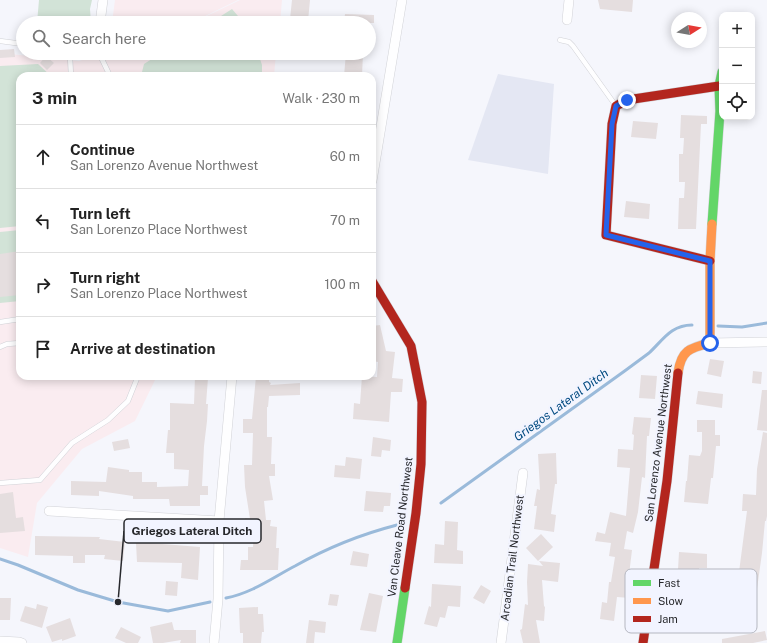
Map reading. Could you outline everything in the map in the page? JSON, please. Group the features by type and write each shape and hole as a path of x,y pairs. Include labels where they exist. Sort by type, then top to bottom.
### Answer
{"street":[{"path":"101,16 103,0"},
{"path":"376,157 402,0"},
{"path":"567,20 569,0"},
{"path":"710,261 606,235 612,124 616,106 627,100 719,86"},
{"path":"719,120 710,261 710,343 767,342"},
{"name":"Van Cleave Road Northwest","path":"376,288 411,346 422,402 420,464 416,513 397,643"},
{"name":"San Lorenzo Avenue Northwest","path":"654,569 667,481 682,357 686,350 710,343"},
{"path":"214,643 218,599 220,521 232,380"},
{"name":"Arcadian Trail Northwest","path":"501,643 523,473"},
{"path":"50,510 220,521"},
{"name":"San Lorenzo Avenue Northwest","path":"643,643 644,633"},
{"path":"0,641 22,643"}],"lane":[{"path":"0,40 16,43"},
{"path":"560,40 569,42 616,106"},
{"path":"70,60 71,72"},
{"path":"102,60 108,72"},
{"path":"0,322 16,320"},
{"path":"0,347 6,344 16,343"},
{"path":"0,483 40,480 72,443 108,420 128,401 136,380"}],"shaded area":[{"path":"115,0 238,0 205,16 113,16"},
{"path":"240,0 282,0 281,16 207,16"},
{"path":"0,53 16,55 16,60 275,60 274,72 16,72 16,380 155,380 135,421 82,449 37,503 28,557 0,548"},
{"path":"498,74 554,84 548,174 468,160"}],"green space":[{"path":"39,0 92,0 90,16 38,16"},
{"path":"232,9 238,16 221,16"},
{"path":"150,60 260,60 262,72 142,72 144,64"},
{"path":"38,64 47,72 16,72 16,226 0,228 0,66"},
{"path":"16,230 16,301 0,303 0,232"}],"building":[{"path":"292,0 310,0 308,16 290,16"},
{"path":"598,0 633,0 632,12 600,9"},
{"path":"345,14 374,15 374,16 345,16"},
{"path":"14,49 15,57 0,58 0,50"},
{"path":"43,60 51,60 54,63 47,70 40,63"},
{"path":"345,60 363,60 362,72 344,72"},
{"path":"681,115 707,116 707,124 701,124 696,229 678,229 679,198 684,198 685,182 679,182 679,154 683,154 684,138 680,138"},
{"path":"633,121 658,123 656,139 631,137"},
{"path":"626,201 650,204 649,219 624,217"},
{"path":"16,252 16,295 0,297 0,254"},
{"path":"380,325 386,351 395,352 392,378 403,379 402,392 391,392 389,422 353,419 354,403 360,404 362,380 376,380 377,377 378,362 376,362 376,326"},
{"path":"710,359 724,361 721,377 707,374"},
{"path":"753,371 762,372 761,384 752,383"},
{"path":"641,375 657,376 655,399 639,398"},
{"path":"195,380 208,380 206,404 208,404 202,486 208,486 208,495 200,495 200,506 170,506 169,499 133,499 133,496 99,491 99,496 71,495 71,481 106,482 108,467 129,470 129,472 142,472 142,482 157,482 157,487 188,486 189,470 174,469 174,453 166,453 168,430 170,430 170,403 194,404"},
{"path":"256,380 269,380 271,383 270,385 300,383 300,395 269,396 267,407 267,437 272,437 271,464 275,464 275,476 269,476 273,500 264,501 266,520 271,520 270,526 277,527 276,548 279,548 278,570 240,570 241,560 248,560 248,547 253,547 254,532 244,532 245,518 250,519 245,487 244,465 252,465 253,433 243,433 243,419 252,419"},
{"path":"762,390 767,390 767,431 757,430"},
{"path":"698,391 723,394 722,408 696,404"},
{"path":"634,417 651,418 649,436 647,436 645,478 642,477 638,512 633,533 627,531 624,549 632,550 630,569 625,569 625,598 617,597 614,621 600,619 602,602 607,603 609,582 611,582 615,557 609,556 611,543 595,541 597,532 605,534 610,512 626,516 630,468 617,467 618,449 633,450 634,435 632,434"},
{"path":"697,420 715,420 715,435 720,435 720,446 716,446 713,478 711,478 708,504 684,502 689,455 700,456 702,451 702,432 697,432"},
{"path":"763,432 767,433 767,516 765,521 757,589 757,569 739,569 747,511 742,511 743,494 756,495 757,469"},
{"path":"373,437 391,440 390,451 382,450 381,457 371,456"},
{"path":"128,439 130,448 114,451 112,442"},
{"path":"556,453 557,484 555,484 551,514 556,515 554,532 534,529 537,506 534,506 537,489 540,490 538,454"},
{"path":"346,457 362,459 360,479 334,477 335,465 345,466"},
{"path":"366,491 391,493 390,506 384,506 383,512 364,511"},
{"path":"13,492 16,518 23,517 25,531 0,533 0,494"},
{"path":"445,521 458,522 457,550 463,551 463,564 434,563 435,544 444,545"},
{"path":"541,534 553,547 538,561 526,548"},
{"path":"35,536 100,537 99,539 125,542 123,561 104,559 105,555 85,555 85,563 73,563 73,556 35,555"},
{"path":"150,542 200,547 198,580 181,578 182,563 137,562 136,543"},
{"path":"353,551 369,554 367,567 350,565"},
{"path":"679,552 707,554 707,568 678,569"},
{"path":"539,561 560,563 558,582 542,580 545,607 544,621 536,620 540,643 523,643 520,630 522,629 525,604 528,605 528,564 543,566"},
{"path":"166,581 178,582 177,596 165,595"},
{"path":"432,584 461,586 460,607 448,606 445,618 440,617 437,627 424,624 429,606 431,607"},
{"path":"481,585 491,591 484,604 473,598"},
{"path":"369,593 383,596 376,632 360,630"},
{"path":"330,594 339,595 337,606 328,605"},
{"path":"0,598 11,598 10,620 0,620"},
{"path":"37,604 48,607 42,628 20,621 25,606 36,609"},
{"path":"258,607 258,614 263,614 264,632 262,632 261,643 243,643 243,633 240,633 239,608"},
{"path":"70,618 76,636 62,641 62,639 52,642 46,627"},
{"path":"309,620 326,622 325,633 315,632 314,643 306,643"},
{"path":"172,622 174,630 196,630 196,643 180,643 181,640 153,643 150,627"},
{"path":"121,627 141,637 138,643 126,643 115,638"},
{"path":"765,631 767,640 753,643 722,643 722,639"}],"waterway":[{"name":"Griegos Lateral Ditch","path":"718,326 742,327 767,323"},
{"name":"Griegos Lateral Ditch","path":"441,503 649,353 673,330 692,325"},
{"name":"Griegos Lateral Ditch","path":"226,598 245,593 262,585 307,559 332,547 397,525"},
{"name":"Griegos Lateral Ditch","path":"0,559 78,590 118,602 168,611 210,602"}],"traffic: fast":[{"path":"712,224 720,111 719,84"},
{"path":"397,643 405,588"}],"traffic: slow":[{"path":"678,373 681,359 688,351 710,343 710,261 712,224"}],"traffic: jam":[{"path":"710,261 606,235 612,124 616,106 627,100 719,86"},
{"path":"376,288 411,346 422,402 421,464 416,513 405,588"},
{"path":"654,569 667,481 678,373"},
{"path":"643,643 644,633"}],"place":[{"name":"Griegos Lateral Ditch","path":"118,602"}],"route":[{"path":"627,100 616,106 612,124 606,235 710,261 710,343"}]}
